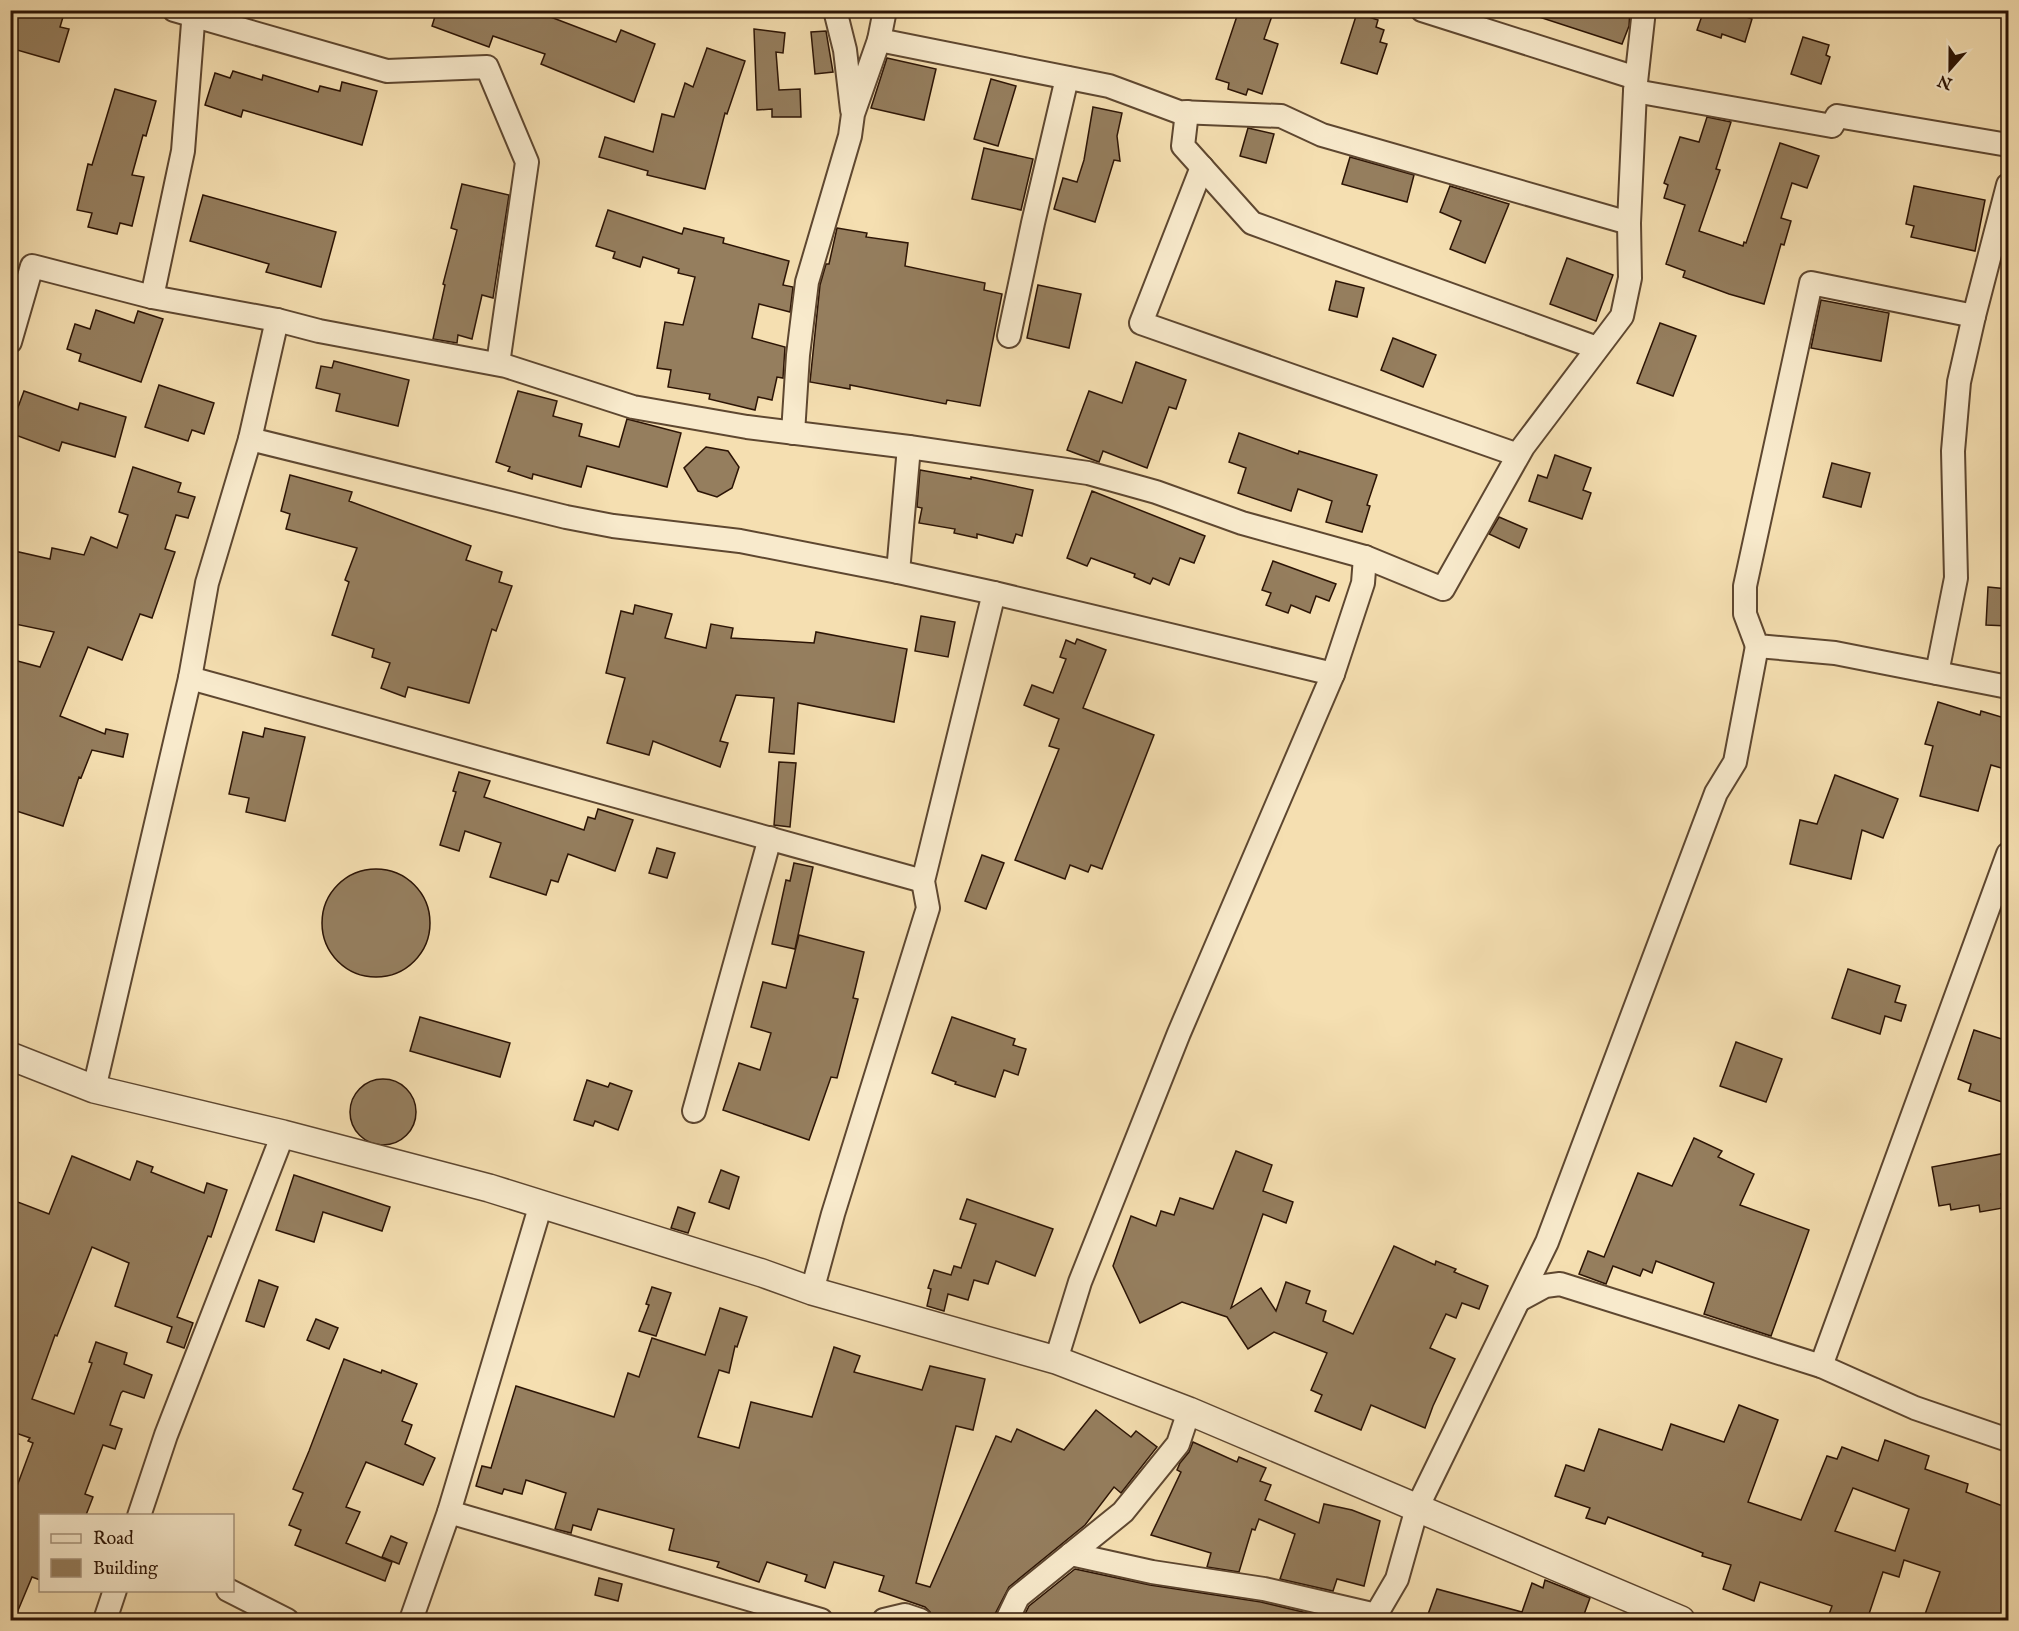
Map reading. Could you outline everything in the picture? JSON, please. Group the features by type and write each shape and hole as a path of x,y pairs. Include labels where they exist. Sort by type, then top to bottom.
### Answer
{"street":[{"path":"835,10 845,50 853,114"},
{"path":"794,433 798,355 807,282 850,136 853,114 879,40 885,10"},
{"path":"1422,10 1635,84 1832,126 1837,116 2008,145"},
{"path":"10,342 32,266 152,297 498,364 633,407 794,433 1088,473 1156,492 1242,523 1365,557 1443,589 1518,455 1622,316 1630,278 1629,223 1635,84 1644,10"},
{"path":"152,297 183,151 187,12 387,71 488,67 527,162 498,364"},
{"path":"879,40 1108,86 1179,112 1281,116 1322,135 1629,223"},
{"path":"1010,336 1066,78"},
{"path":"1187,112 1183,146 1252,223 1598,348"},
{"path":"1202,167 1141,323 1518,455"},
{"path":"1937,673 1956,578 1953,451 1959,382 1974,316 1999,256 2008,185"},
{"path":"1071,1554 1152,1572 1264,1589 1374,1618 1397,1579 1417,1508 1547,1242 1716,793 1735,762 1756,646 1745,614 1745,586 1811,283 1974,316"},
{"path":"93,1089 190,678 207,583 250,439 277,320"},
{"path":"250,439 566,517 613,526 740,541 898,572 1333,674"},
{"path":"898,572 909,447"},
{"path":"1056,1360 1080,1282 1179,1033 1333,674 1363,583 1365,557"},
{"path":"812,1291 836,1203 928,908 923,881 994,593"},
{"path":"1756,646 1835,653 2008,687"},
{"path":"190,678 923,881"},
{"path":"694,1111 770,838"},
{"path":"1821,1366 2008,854"},
{"path":"10,1056 93,1089 283,1134 489,1188 762,1273 812,1291 1056,1360 1189,1411 1681,1620"},
{"path":"147,1510 166,1436 283,1134"},
{"path":"411,1620 449,1512 541,1204"},
{"path":"1521,1299 1545,1286 1560,1284 1821,1366 1915,1408 2008,1440"},
{"path":"1007,1620 1018,1597 1123,1512 1179,1444 1189,1411"},
{"path":"449,1512 821,1620"},
{"path":"105,1620 114,1592"},
{"path":"232,1592 287,1620"},
{"path":"884,1620 905,1615 920,1620"}],"building":[{"path":"10,10 41,10 63,17 60,27 69,29 59,62 10,48"},
{"path":"437,10 550,10 548,16 616,42 621,30 655,44 634,102 541,64 545,54 493,36 489,47 432,26"},
{"path":"1239,10 1274,10 1264,39 1278,44 1262,94 1248,89 1246,95 1228,89 1229,83 1216,79"},
{"path":"1534,10 1630,10 1629,26 1622,44 1533,15"},
{"path":"1704,10 1727,10 1752,19 1745,42 1722,34 1721,38 1697,30"},
{"path":"1357,13 1378,20 1376,27 1384,30 1380,42 1387,44 1377,74 1341,63"},
{"path":"754,29 785,33 783,53 776,52 779,90 800,89 801,117 772,117 772,109 757,110"},
{"path":"826,31 833,72 815,74 811,32"},
{"path":"1803,37 1829,45 1826,55 1830,57 1821,84 1791,74"},
{"path":"707,48 745,61 727,114 725,113 705,189 647,175 648,171 599,157 605,137 653,152 662,114 674,117 685,83 693,87"},
{"path":"887,58 936,69 924,120 871,108"},
{"path":"233,71 262,80 263,75 318,92 320,86 340,91 342,82 377,91 362,145 243,110 241,117 205,105 215,73 230,78"},
{"path":"991,79 1016,86 998,146 974,139"},
{"path":"115,89 156,101 146,136 143,135 132,175 144,177 132,226 120,223 117,234 88,227 92,213 77,210 88,164 92,165"},
{"path":"1093,107 1122,113 1117,136 1120,161 1114,160 1095,222 1054,209 1063,178 1077,182 1084,160"},
{"path":"1707,117 1731,122 1716,169 1720,170 1699,231 1743,246 1744,242 1746,243 1780,143 1819,156 1807,188 1792,183 1781,218 1791,221 1784,245 1781,244 1764,304 1683,277 1685,271 1666,264 1685,205 1664,198 1668,185 1664,183 1680,137 1699,142"},
{"path":"1248,128 1274,134 1266,163 1240,156"},
{"path":"984,148 1033,159 1021,210 972,199"},
{"path":"1350,157 1414,175 1407,202 1342,184"},
{"path":"462,184 509,195 493,298 482,295 472,339 458,335 457,343 433,339 445,285 443,284 457,230 451,228"},
{"path":"1450,186 1509,204 1485,263 1450,249 1461,221 1440,212"},
{"path":"1914,186 1985,200 1975,251 1911,237 1914,226 1906,224"},
{"path":"203,195 336,232 321,287 266,272 269,264 190,241"},
{"path":"608,210 682,234 684,228 724,238 723,243 789,261 783,285 793,287 790,312 759,304 752,338 785,347 783,378 777,377 772,400 758,397 755,410 709,399 710,394 668,387 671,370 657,368 665,322 683,325 695,277 678,273 679,269 643,257 640,267 613,258 615,252 596,246"},
{"path":"837,228 867,233 866,237 908,243 905,266 985,283 984,290 1002,294 980,406 947,400 946,404 850,385 850,389 810,382 820,285 826,264 829,264"},
{"path":"1567,258 1613,275 1596,321 1550,304"},
{"path":"1336,281 1364,288 1357,317 1329,310"},
{"path":"1038,285 1081,294 1069,348 1027,338"},
{"path":"1821,300 1889,313 1881,361 1811,348"},
{"path":"96,310 134,323 138,311 163,319 141,382 79,361 81,354 67,349 75,324 90,329"},
{"path":"1660,323 1696,336 1673,396 1637,383"},
{"path":"1393,338 1436,355 1423,387 1381,370"},
{"path":"334,361 409,380 398,426 336,411 340,394 316,388 321,366 332,368"},
{"path":"1136,362 1186,380 1176,409 1169,407 1147,468 1103,451 1099,462 1067,450 1089,391 1122,403"},
{"path":"159,385 214,403 204,434 192,430 188,441 145,427"},
{"path":"24,391 78,410 80,403 126,417 115,457 62,442 59,451 10,433"},
{"path":"518,391 557,401 553,416 582,424 579,436 619,447 627,419 681,433 667,487 587,466 581,487 533,474 532,479 508,471 510,467 496,462"},
{"path":"1239,433 1298,454 1299,451 1377,475 1367,505 1370,506 1362,532 1326,522 1332,501 1298,489 1291,511 1238,493 1246,468 1229,462"},
{"path":"706,447 728,451 739,467 732,488 717,497 698,491 684,468"},
{"path":"1555,455 1591,468 1583,490 1591,493 1582,519 1529,501 1538,475 1547,478"},
{"path":"1832,463 1870,473 1861,507 1823,497"},
{"path":"133,467 181,483 178,492 195,497 188,518 176,515 165,549 175,552 152,618 140,614 122,660 88,647 60,716 105,734 106,729 128,734 123,757 92,750 81,778 79,777 63,826 10,809 10,659 40,667 54,632 10,623 10,550 50,559 52,548 84,555 91,537 117,548 128,515 119,512"},
{"path":"920,470 971,479 971,477 1033,490 1022,536 1016,534 1013,543 977,534 977,538 954,533 955,529 919,523 922,508 917,507"},
{"path":"290,475 352,492 349,501 471,546 466,560 502,572 499,582 512,586 496,631 492,629 469,703 408,687 405,697 381,688 390,663 372,657 374,649 332,635 349,582 345,580 357,548 286,529 290,514 281,511"},
{"path":"1092,491 1205,536 1194,563 1180,558 1169,585 1153,578 1150,584 1134,577 1135,574 1091,558 1087,566 1067,558"},
{"path":"1499,517 1527,529 1519,548 1489,534"},
{"path":"1273,561 1336,584 1329,601 1316,596 1310,613 1291,605 1288,613 1266,605 1271,593 1262,590"},
{"path":"1988,587 2008,589 2008,626 1986,625"},
{"path":"635,605 672,614 665,638 706,648 711,624 733,628 731,638 814,643 816,632 907,649 894,722 798,703 794,754 769,752 774,698 736,695 720,741 728,743 720,767 653,741 649,755 607,743 625,678 606,673 621,611 633,614"},
{"path":"921,616 955,622 948,657 915,651"},
{"path":"1077,639 1106,650 1083,708 1154,735 1102,869 1091,865 1088,872 1070,865 1065,879 1015,860 1059,749 1049,746 1059,719 1024,705 1032,685 1053,693 1066,659 1060,657 1066,640 1075,644"},
{"path":"1938,702 1980,715 1981,711 2008,719 2008,770 1991,765 1978,811 1920,796 1933,746 1925,744"},
{"path":"265,728 305,737 285,821 246,812 249,798 229,794 243,732 263,737"},
{"path":"779,762 796,763 790,827 774,825"},
{"path":"459,772 490,781 484,797 584,830 588,817 595,819 598,809 633,820 615,871 568,854 558,882 551,880 546,895 490,877 501,843 465,831 459,851 440,845 456,792 453,791"},
{"path":"1835,775 1898,799 1883,838 1862,830 1851,879 1790,864 1800,820 1817,824"},
{"path":"657,848 675,853 667,878 649,873"},
{"path":"982,855 1004,863 986,909 965,901"},
{"path":"794,863 813,867 795,949 772,944 786,880 790,881"},
{"path":"376,869 397,873 414,885 426,902 430,923 426,944 414,961 397,973 376,977 355,973 338,961 326,944 322,923 326,902 338,885 355,873"},
{"path":"799,935 864,952 853,998 858,999 837,1078 831,1077 809,1140 723,1110 739,1063 760,1070 771,1033 751,1027 763,982 786,988"},
{"path":"1848,969 1900,986 1895,1002 1906,1005 1901,1021 1885,1016 1880,1034 1832,1018"},
{"path":"420,1017 510,1043 500,1077 410,1051"},
{"path":"952,1017 1015,1039 1013,1045 1026,1049 1018,1075 1004,1070 995,1097 955,1084 956,1082 932,1073"},
{"path":"1974,1030 2008,1041 2008,1104 1969,1091 1971,1084 1958,1079"},
{"path":"1736,1042 1782,1059 1766,1102 1720,1086"},
{"path":"383,1079 396,1082 406,1089 413,1099 416,1112 413,1125 406,1135 396,1142 383,1145 370,1142 360,1135 353,1125 350,1112 353,1099 360,1089 370,1082"},
{"path":"587,1080 608,1087 610,1083 632,1091 618,1130 595,1121 593,1126 574,1120"},
{"path":"1694,1138 1722,1151 1718,1157 1754,1174 1740,1205 1809,1230 1771,1336 1704,1314 1714,1283 1656,1261 1652,1273 1643,1269 1640,1276 1613,1266 1606,1284 1579,1274 1588,1251 1604,1257 1638,1173 1672,1186"},
{"path":"1236,1151 1272,1165 1263,1191 1293,1202 1286,1223 1263,1214 1231,1308 1261,1288 1276,1311 1286,1282 1310,1291 1306,1303 1326,1311 1323,1321 1353,1334 1394,1246 1435,1265 1436,1261 1456,1269 1454,1272 1488,1286 1479,1309 1462,1303 1456,1318 1446,1314 1430,1348 1455,1359 1425,1428 1371,1405 1361,1430 1315,1411 1322,1395 1311,1390 1327,1353 1274,1332 1248,1349 1227,1317 1182,1302 1140,1323 1113,1266 1131,1216 1156,1226 1161,1211 1174,1215 1180,1198 1213,1209"},
{"path":"2006,1153 2008,1193 2001,1194 2003,1208 1980,1212 1979,1205 1951,1210 1950,1204 1939,1206 1932,1167"},
{"path":"72,1156 130,1180 137,1161 153,1167 151,1172 204,1193 207,1183 227,1190 211,1237 208,1236 177,1317 193,1323 184,1348 167,1342 172,1327 115,1306 129,1263 92,1247 57,1336 55,1335 32,1399 74,1414 92,1363 89,1362 96,1342 127,1353 124,1364 152,1375 144,1398 123,1391 121,1393 110,1425 122,1429 115,1449 103,1445 85,1494 93,1497 86,1514 39,1514 39,1580 32,1577 14,1620 10,1620 10,1505 33,1443 28,1441 30,1438 10,1431 10,1199 49,1214"},
{"path":"721,1170 739,1177 729,1209 709,1202"},
{"path":"294,1175 390,1207 382,1231 323,1212 314,1242 276,1230"},
{"path":"967,1199 1053,1229 1035,1276 996,1261 988,1284 974,1280 968,1300 948,1294 944,1311 927,1306 931,1289 928,1288 934,1270 951,1275 954,1266 961,1268 976,1224 960,1219"},
{"path":"678,1207 695,1213 688,1233 671,1228"},
{"path":"259,1280 278,1287 264,1327 246,1321"},
{"path":"652,1287 671,1293 656,1336 639,1331 649,1305 646,1304"},
{"path":"720,1308 747,1317 737,1347 735,1346 729,1373 719,1370 698,1437 739,1448 751,1402 812,1417 834,1347 860,1356 854,1372 922,1390 930,1366 985,1379 973,1430 956,1426 916,1583 930,1587 996,1436 1011,1442 1017,1429 1064,1450 1096,1410 1131,1437 1136,1431 1157,1447 1121,1493 1114,1487 1085,1525 1009,1587 994,1620 933,1620 925,1607 879,1591 884,1576 834,1562 825,1588 805,1581 807,1575 767,1562 759,1582 717,1567 719,1562 669,1550 674,1529 598,1509 591,1530 573,1525 571,1533 555,1529 566,1493 526,1480 522,1494 504,1489 502,1494 476,1486 482,1466 491,1468 516,1386 614,1417 628,1373 639,1377 652,1338 705,1355"},
{"path":"316,1319 338,1328 329,1349 307,1340"},
{"path":"344,1359 381,1373 382,1370 417,1384 402,1421 412,1425 405,1444 435,1458 423,1485 366,1462 346,1507 360,1512 346,1543 392,1562 385,1581 295,1545 301,1530 289,1525 303,1493 293,1489"},
{"path":"1739,1405 1778,1420 1748,1502 1801,1520 1827,1456 1837,1459 1842,1447 1878,1461 1885,1440 1929,1456 1925,1469 1968,1484 1966,1492 2008,1508 2008,1522 2003,1537 2008,1539 2008,1620 1923,1620 1940,1572 1904,1560 1899,1577 1883,1572 1867,1620 1827,1620 1832,1606 1760,1582 1754,1601 1723,1589 1731,1565 1702,1556 1703,1553 1608,1517 1605,1524 1586,1518 1590,1508 1555,1496 1566,1465 1584,1471 1599,1429 1662,1450 1671,1424 1724,1442","holes":["1853,1488 1909,1509 1895,1551 1835,1531"]},
{"path":"1193,1442 1237,1462 1239,1457 1266,1468 1260,1481 1271,1485 1265,1500 1319,1523 1324,1504 1352,1510 1380,1521 1364,1586 1337,1579 1333,1591 1280,1579 1295,1534 1259,1519 1255,1530 1252,1529 1239,1572 1207,1567 1211,1553 1151,1535 1181,1472 1177,1470 1180,1463 1189,1452"},
{"path":"391,1536 407,1543 399,1564 382,1557"},
{"path":"1075,1569 1150,1585 1261,1602 1324,1617 1322,1620 1022,1620 1029,1606"},
{"path":"599,1578 622,1584 618,1601 595,1595"},
{"path":"1545,1580 1590,1598 1582,1620 1426,1620 1437,1589 1522,1612 1532,1583 1543,1588"}]}
